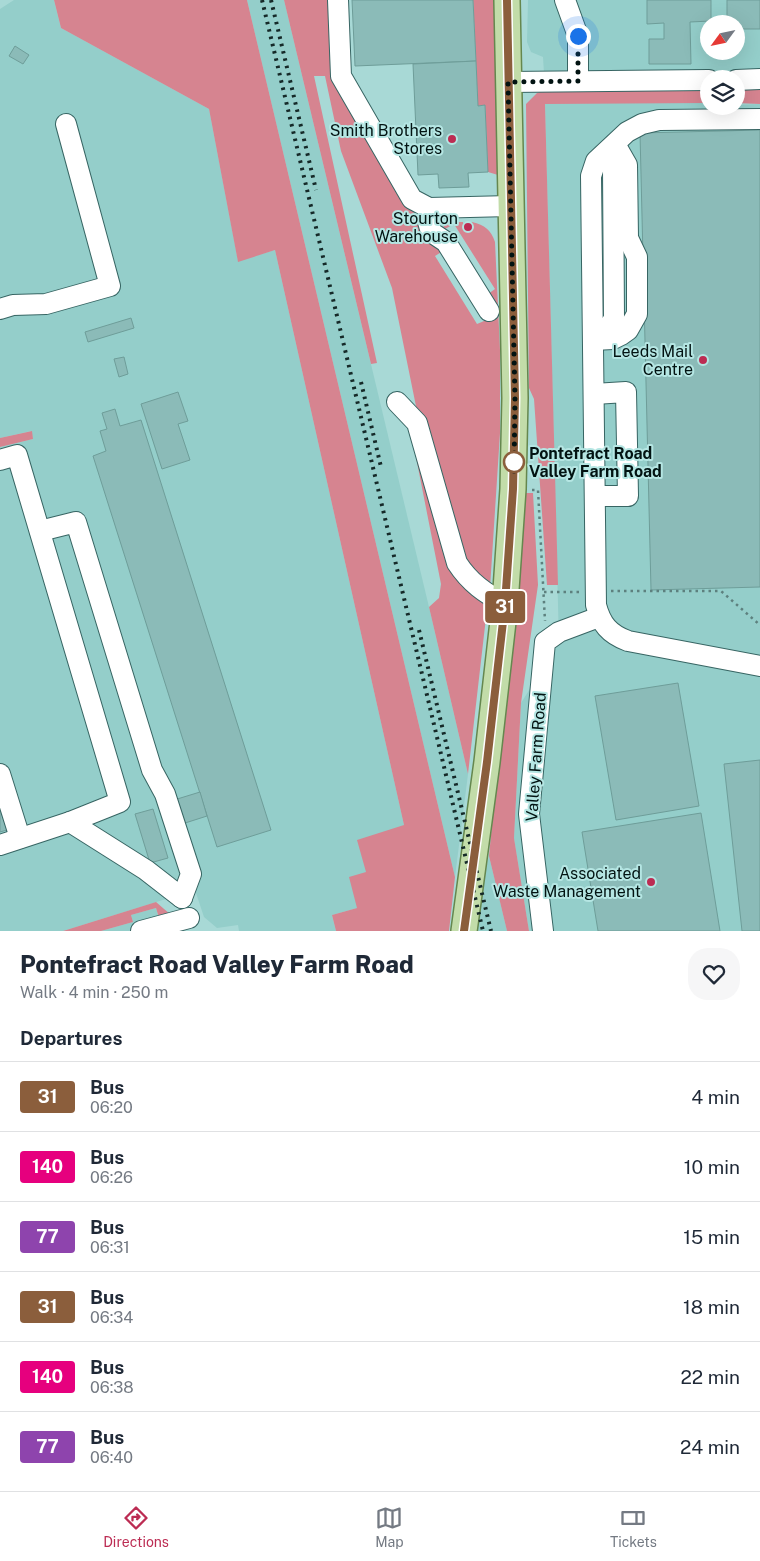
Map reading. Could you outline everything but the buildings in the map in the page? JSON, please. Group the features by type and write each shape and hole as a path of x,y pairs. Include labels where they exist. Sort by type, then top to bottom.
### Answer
{"main road":[{"path":"464,931 487,762 505,604 513,489 515,398 507,0"}],"street":[{"path":"338,0 341,76 412,199 429,208 510,206"},
{"path":"565,0 578,36 578,81"},
{"path":"745,80 760,79"},
{"path":"508,82 700,80"},
{"path":"760,119 659,120 642,124 627,132 596,161 591,176 596,591 599,618 606,628 616,636 628,641 760,666"},
{"path":"0,309 13,305 46,304 110,286 66,124"},
{"path":"593,334 613,339 628,330 637,314 637,257 628,238 626,166 615,144"},
{"path":"429,208 428,222 431,232 446,242 489,311"},
{"path":"594,394 626,392 628,496 595,496"},
{"path":"397,402 417,423 457,563 465,576 479,589 505,604"},
{"path":"0,460 17,455 120,802 70,822 0,845"},
{"path":"40,531 76,522 152,770 165,794 191,874 182,898"},
{"path":"545,642 559,632 599,618"},
{"name":"Valley Farm Road","path":"543,931 529,814 545,642"},
{"path":"0,774 20,838"},
{"path":"70,822 146,870 182,898 191,924 141,931"}],"path":[{"path":"513,489 538,490 545,642"},
{"path":"544,592 722,591 760,625"}],"shaded area":[{"path":"14,0 54,0 61,28 209,109 238,261 275,250 404,825 366,872 357,908 332,915 336,931 239,931 238,925 217,928 204,917 195,890 63,931 0,931 0,447 33,439 31,431 0,438 0,9"},
{"path":"54,0 247,0 455,877 449,931 336,931 332,915 357,908 349,877 366,872 357,840 404,825 275,250 238,262 209,109 61,28"},
{"path":"247,0 284,0 429,607 468,774 455,877"},
{"path":"284,0 330,0 332,74 404,204 418,216 443,251 435,256 477,324 496,316 488,294 495,289 454,224 445,229 441,222 463,222 464,232 472,231 472,222 477,223 484,226 492,234 495,242 500,350 500,433 490,588 470,575 418,416 392,288 341,151 325,76 314,76 377,363 371,364"},
{"path":"473,0 497,0 498,175 488,172 485,105 478,106"},
{"path":"528,0 760,0 760,88 745,82 745,70 700,70 700,80 545,90 543,57 531,52 527,42"},
{"path":"745,88 760,88 760,104 745,103"},
{"path":"700,89 700,103 545,104 558,585 547,585 534,399 529,388 526,104 537,93 545,90"},
{"path":"545,103 700,103 700,115 745,115 745,105 760,104 760,931 529,931 514,838 521,703 559,643"},
{"path":"32,431 33,439 0,447 0,438"},
{"path":"412,437 446,543 488,600 468,774 429,607 439,598 441,584"},
{"path":"524,493 533,493 538,585 521,703 514,838 529,931 507,931 489,856"},
{"path":"489,856 507,931 472,931"},
{"path":"156,902 171,915 159,918 156,908 131,915 133,922 101,931 63,931"},
{"path":"156,908 162,931 101,931 133,922 131,915"}],"railway":[{"path":"262,0 483,931"},
{"path":"271,0 316,190"},
{"path":"361,382 381,467"},
{"path":"419,630 491,931"}],"bus line":[{"name":"31","path":"464,931 487,762 505,604 513,489 515,398 507,0"}],"place":[{"name":"Smith Brothers Stores","path":"452,139"},
{"name":"Stourton Warehouse","path":"468,227"},
{"name":"Leeds Mail Centre","path":"703,360"},
{"name":"Pontefract Road Valley Farm Road","path":"514,462"},
{"name":"Associated Waste Management","path":"651,882"}],"route":[{"path":"514,462 514,471 515,398 508,82 578,81 578,36"}]}
